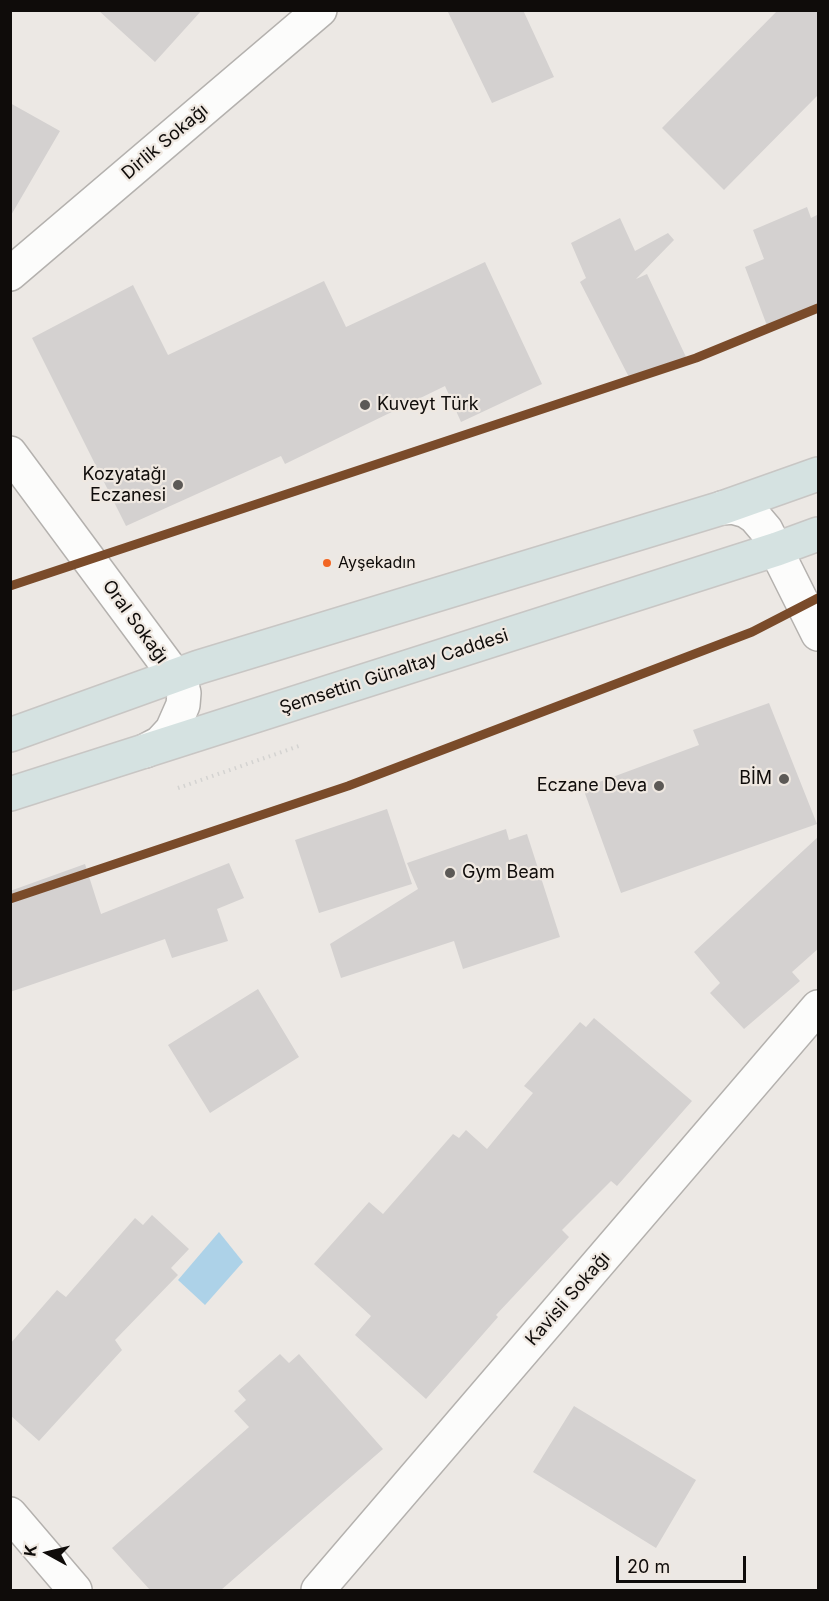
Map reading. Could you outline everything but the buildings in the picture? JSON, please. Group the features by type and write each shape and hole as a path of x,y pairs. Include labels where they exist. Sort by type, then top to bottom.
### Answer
{"main road":[{"path":"10,735 174,675 722,508 819,474"},
{"name":"Şemsettin Günaltay Caddesi","path":"10,794 819,534"}],"street":[{"name":"Dirlik Sokağı","path":"10,274 320,10"},
{"name":"Oral Sokağı","path":"10,453 182,685 184,693 181,711 169,734 145,751"},
{"path":"722,508 741,509 755,517 766,530 819,634"},
{"name":"Kavisli Sokağı","path":"318,1590 819,1007"},
{"path":"10,1514 75,1590"}],"path":[{"path":"178,788 301,746"}],"water":[{"path":"219,1232 243,1262 205,1305 178,1280"}],"transit line":[{"path":"10,586 696,358 818,308"},
{"path":"10,899 348,786 752,632 818,598"}],"place":[{"name":"Kuveyt Türk","path":"365,405"},
{"name":"Kozyatağı Eczanesi","path":"178,485"},
{"name":"Ayşekadın","path":"327,563"},
{"name":"BİM","path":"784,779"},
{"name":"Eczane Deva","path":"659,786"},
{"name":"Gym Beam","path":"450,873"}]}
